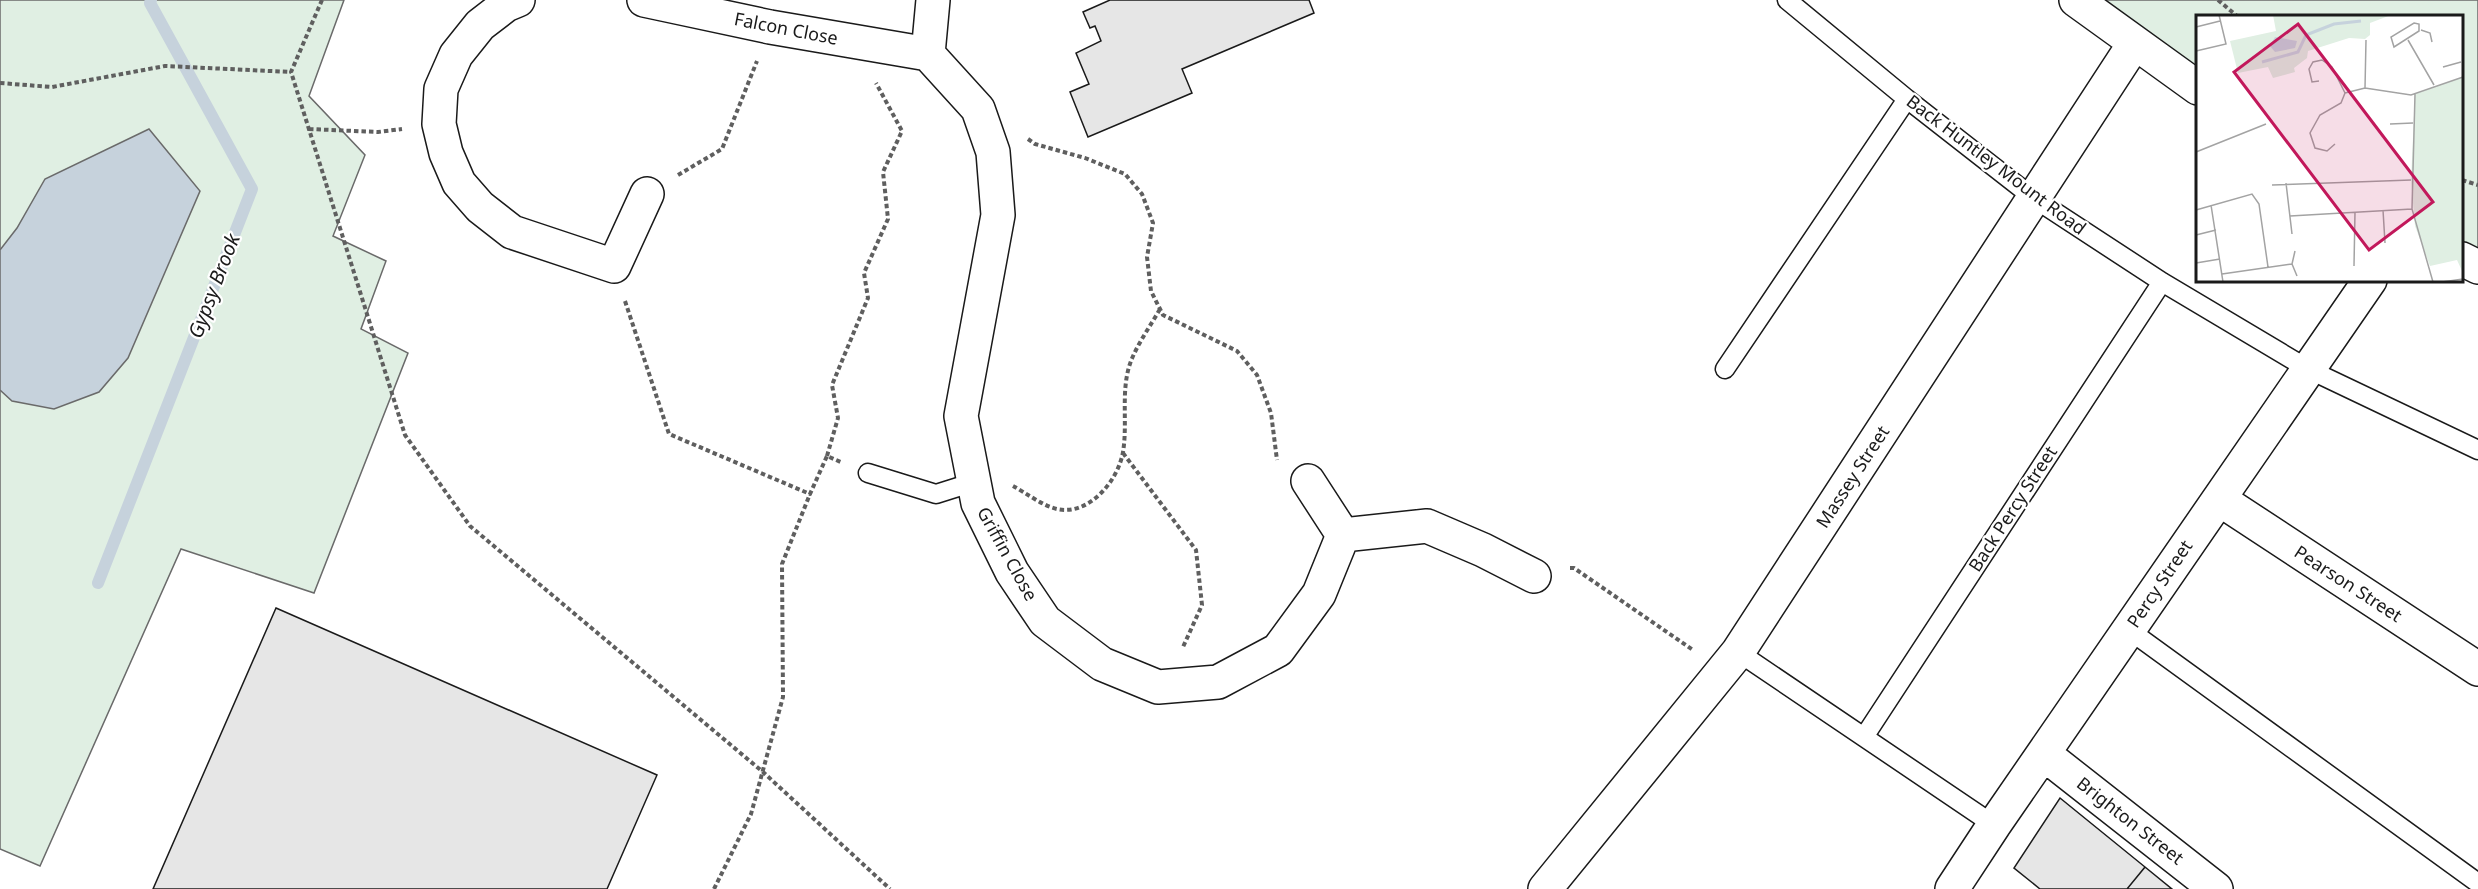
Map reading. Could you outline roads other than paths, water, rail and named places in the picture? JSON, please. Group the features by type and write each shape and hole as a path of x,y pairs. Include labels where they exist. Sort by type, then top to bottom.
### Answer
{"street":[{"path":"518,0 506,5 480,25 456,55 441,89 438,124 446,153 459,183 480,207 512,232 614,266 647,194"},
{"name":"Falcon Close","path":"644,0 770,27 928,54"},
{"path":"928,54 933,0"},
{"path":"2076,0 2196,87"},
{"name":"Massey Street","path":"1545,889 1731,662 2134,44"},
{"name":"Griffin Close","path":"928,54 978,109 993,152 998,214 961,416 978,503 1012,572 1045,621 1102,664 1158,687 1218,682 1278,650 1319,594 1342,535"},
{"path":"2463,260 2478,267"},
{"name":"Percy Street","path":"1952,889 2369,282"},
{"path":"1308,481 1342,535 1427,526 1483,550 1534,576"},
{"name":"Pearson Street","path":"2219,499 2478,669"},
{"name":"Brighton Street","path":"2044,754 2216,889"}],"lane":[{"name":"Back Huntley Mount Road","path":"1787,0 1907,99 2035,199 2162,282 2308,369 2478,450"},
{"path":"1725,369 1907,99"},
{"name":"Back Percy Street","path":"1864,737 2162,282"},
{"path":"868,472 936,494 974,482"},
{"path":"2129,630 2478,883"},
{"path":"1731,662 1864,737 1994,825"}],"waterway":[{"name":"Gypsy Brook","path":"98,583 252,189 150,3 151,0"}]}
